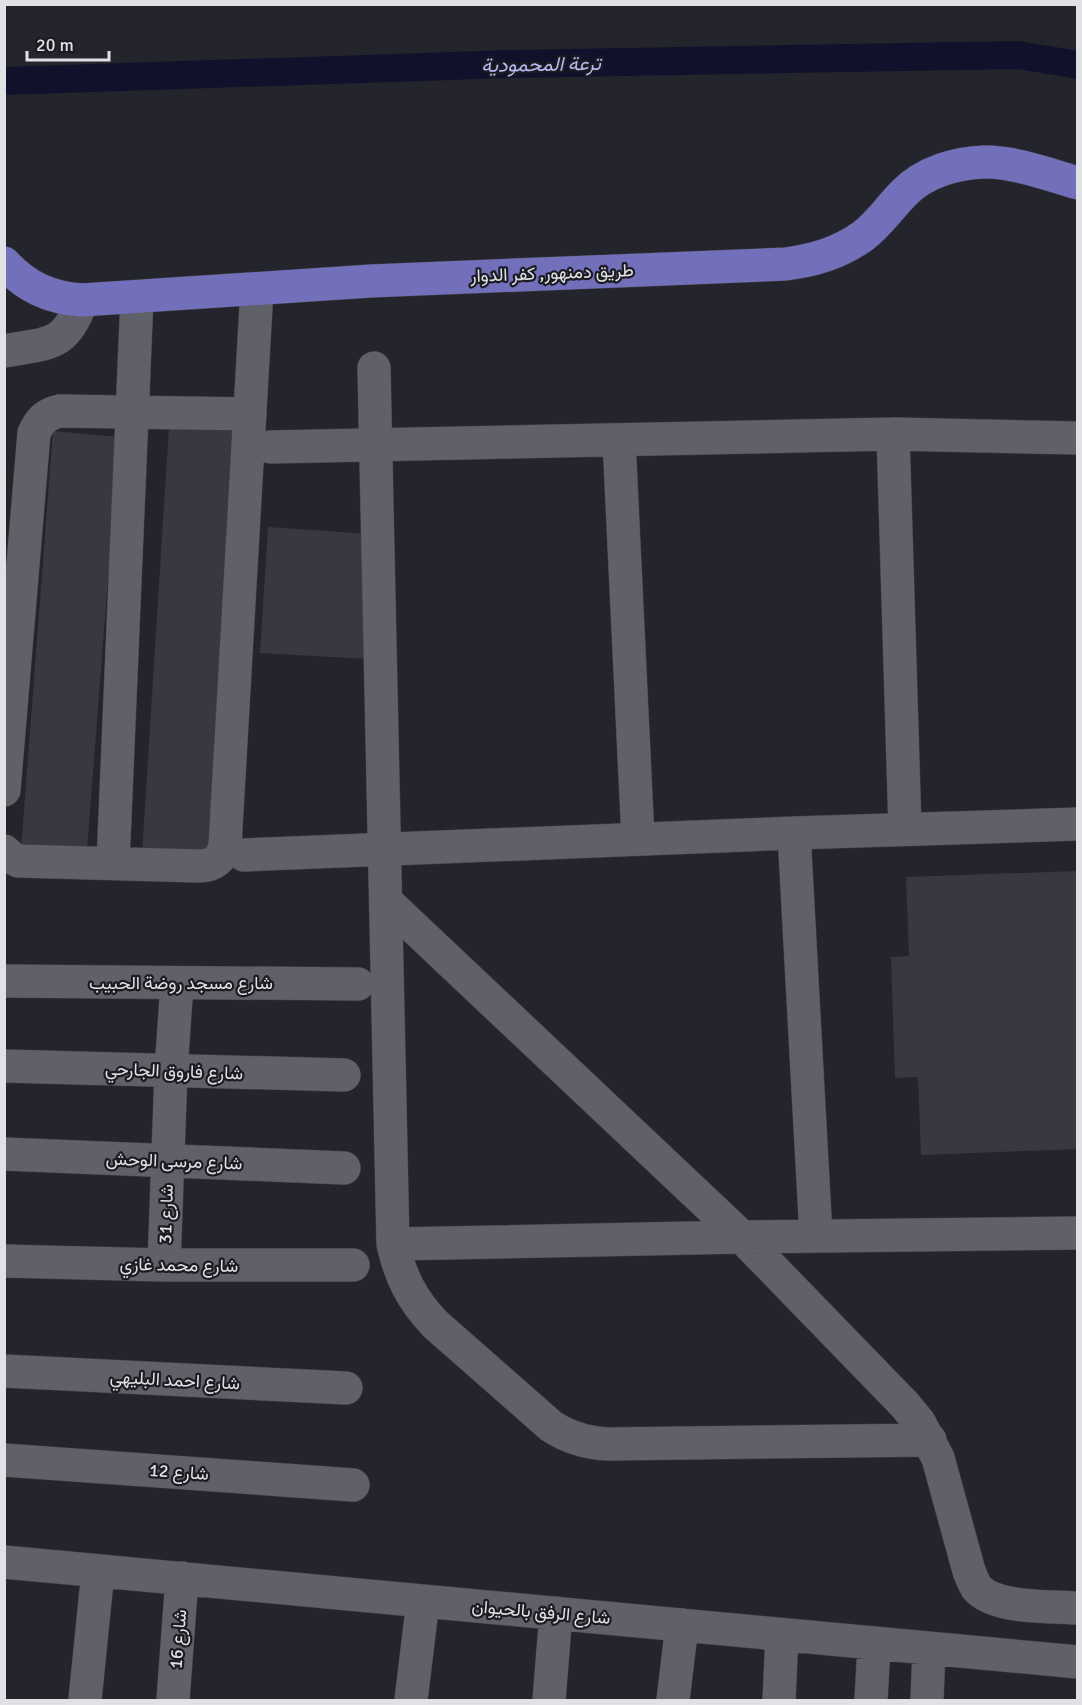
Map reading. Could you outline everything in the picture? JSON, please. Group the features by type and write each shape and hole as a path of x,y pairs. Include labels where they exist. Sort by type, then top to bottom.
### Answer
{"main road":[{"name":"طريق دمنهور, كفر الدوار","path":"4,263 22,281 40,292 61,298 82,300 371,281 786,264 814,260 840,250 864,235 905,191 929,175 957,165 986,161 1077,183"}],"street":[{"path":"4,851 18,861 208,866 223,854 257,289"},
{"path":"113,863 137,298"},
{"path":"4,351 58,339 75,321 82,300"},
{"path":"374,368 393,1244 398,1267 407,1288 419,1307 435,1324 551,1426 578,1440 608,1444 930,1440"},
{"path":"4,790 34,433 44,417 60,411 250,414"},
{"path":"270,447 893,434 1077,438"},
{"path":"893,434 905,830"},
{"path":"620,440 638,840"},
{"path":"244,855 1077,824"},
{"path":"794,833 816,1236"},
{"path":"387,902 742,1237 905,1405 919,1422 938,1458 969,1571 978,1588 993,1599 1002,1601 1077,1608"},
{"name":"شارع مسجد روضة الحبيب","path":"4,981 358,984"},
{"name":"شارع 31","path":"164,1265 171,1071 177,983"},
{"name":"شارع فاروق الجارحي","path":"4,1066 344,1075"},
{"name":"شارع مرسى الوحش","path":"4,1154 344,1168"},
{"path":"393,1244 1077,1233"},
{"name":"شارع محمد غازي","path":"4,1261 164,1265 353,1265"},
{"name":"شارع احمد البليهي","path":"4,1371 346,1388"},
{"name":"شارع 12","path":"4,1460 353,1485"},
{"name":"شارع الرفق بالحيوان","path":"4,1562 874,1645 1077,1662"},
{"path":"84,1701 98,1570"},
{"name":"شارع 16","path":"173,1701 182,1578"},
{"path":"411,1701 423,1601"},
{"path":"549,1701 556,1613"},
{"path":"673,1701 682,1625"},
{"path":"779,1701 782,1635"},
{"path":"872,1701 874,1645"},
{"path":"927,1701 929,1649"}],"building":[{"path":"169,427 239,431 212,858 142,854"},
{"path":"53,431 119,437 87,850 21,849"},
{"path":"268,527 369,534 367,659 260,653"},
{"path":"1078,871 1078,1149 921,1155 918,1077 895,1078 891,957 909,956 906,877"}],"waterway":[{"name":"ترعة المحمودية","path":"4,81 513,64 1018,55 1078,65"}]}
